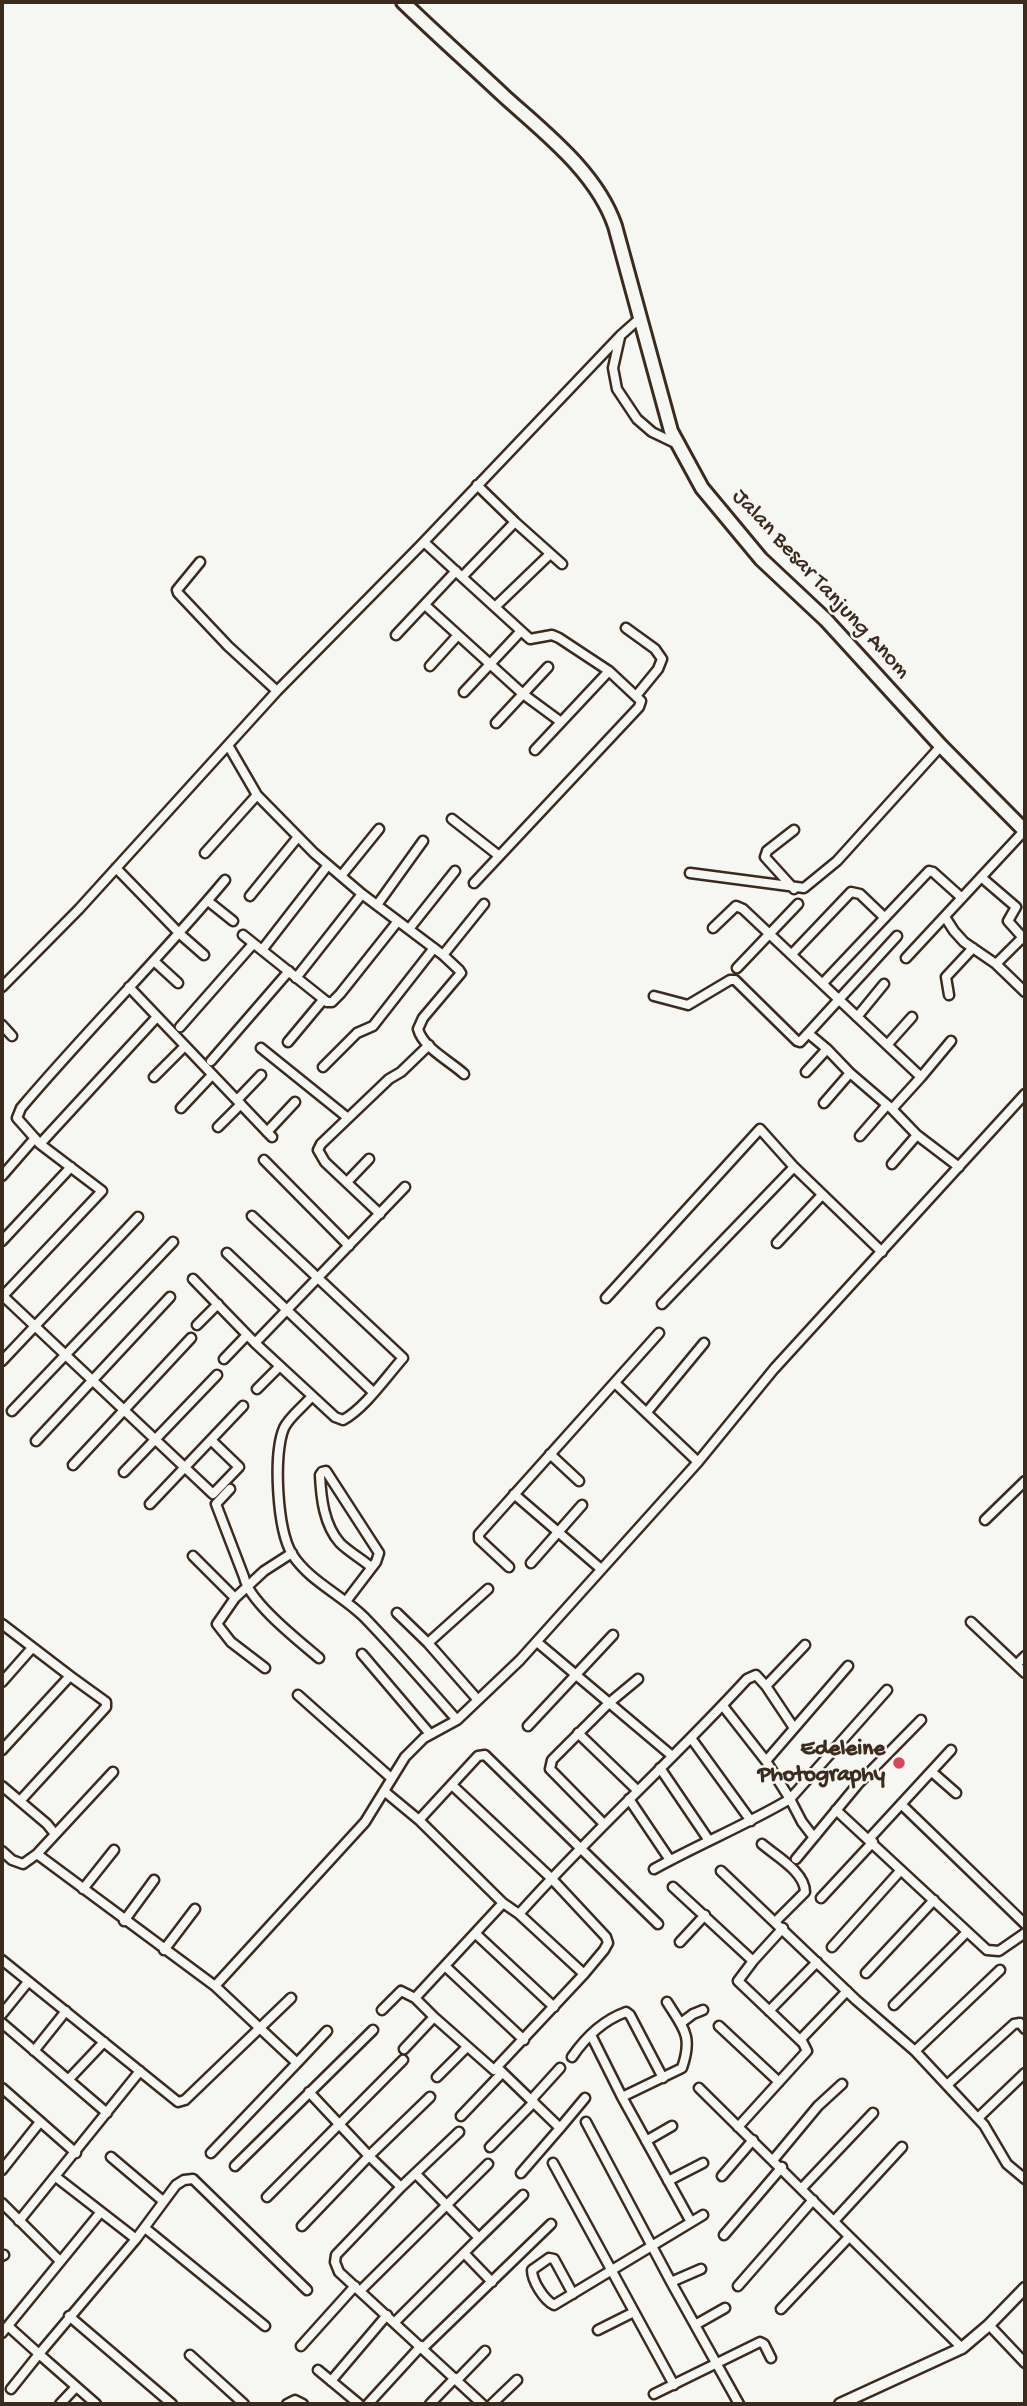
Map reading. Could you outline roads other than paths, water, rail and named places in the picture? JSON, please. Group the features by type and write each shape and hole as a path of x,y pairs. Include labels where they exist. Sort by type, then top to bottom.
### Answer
{"main road":[{"name":"Jalan Besar Tanjung Anom","path":"403,2 549,137 600,192 610,209 671,431 702,488 752,549 851,647 1025,831"}],"street":[{"path":"2,987 116,868 277,691 639,319"},
{"path":"621,335 613,368 617,389 637,419 652,432 677,444"},
{"path":"477,485 562,564"},
{"path":"396,635 515,522"},
{"path":"424,542 533,640 552,635 559,638 609,671 641,701 639,707 474,883"},
{"path":"495,607 550,554"},
{"path":"200,562 177,590 178,593 228,646 277,691"},
{"path":"425,605 523,694 561,722"},
{"path":"626,628 655,649 662,659 658,669 636,695"},
{"path":"464,692 521,631"},
{"path":"430,666 458,635"},
{"path":"496,723 548,667"},
{"path":"535,750 609,671"},
{"path":"228,745 257,795 298,837 362,894 443,955 461,973 419,1024 419,1035 464,1074"},
{"path":"690,873 794,888 809,886 837,861 942,746"},
{"path":"205,853 257,795"},
{"path":"453,819 498,855"},
{"path":"341,876 379,829"},
{"path":"794,830 767,851 765,857 794,888"},
{"path":"906,958 1025,831"},
{"path":"250,896 298,837"},
{"path":"377,905 423,841"},
{"path":"262,950 328,865"},
{"path":"116,868 204,955"},
{"path":"409,929 455,871"},
{"path":"822,983 929,871 962,898"},
{"path":"981,877 1016,907 1008,921 1025,938 996,964"},
{"path":"211,1440 239,1467 212,1494 2,1296 102,1191 37,1141 17,1118 21,1108 78,1041 180,934 225,880"},
{"path":"792,954 851,892 860,894 884,917"},
{"path":"211,1061 293,974 362,894"},
{"path":"208,901 233,921"},
{"path":"443,955 484,904"},
{"path":"737,968 798,904"},
{"path":"713,928 740,906 921,1077"},
{"path":"945,917 954,931 972,948 996,964 1025,992"},
{"path":"243,935 323,1000 332,1002 398,921"},
{"path":"654,996 688,1005 730,980 735,980 800,1042 897,936"},
{"path":"180,1027 253,944"},
{"path":"323,1067 357,1033 373,1026 434,948"},
{"path":"949,995 946,977 972,948"},
{"path":"154,961 178,983"},
{"path":"857,1017 884,984"},
{"path":"129,988 270,1134 295,1102"},
{"path":"288,1042 323,1000"},
{"path":"887,1045 912,1017"},
{"path":"2,1176 156,1018"},
{"path":"2,1025 12,1036"},
{"path":"809,1034 918,1135 959,1167"},
{"path":"860,1136 921,1077 951,1041"},
{"path":"380,1214 325,1161 318,1150 321,1144 389,1079 401,1072 429,1045"},
{"path":"154,1077 184,1046"},
{"path":"261,1048 348,1118"},
{"path":"806,1072 827,1048"},
{"path":"824,1103 850,1073"},
{"path":"181,1108 212,1075"},
{"path":"218,1127 261,1075"},
{"path":"215,1986 354,1835 405,1757 430,1734 457,1720 537,1642 698,1462 774,1369 1025,1094"},
{"path":"606,1298 760,1129 794,1167 882,1252"},
{"path":"892,1164 918,1135"},
{"path":"347,1182 369,1159"},
{"path":"264,1160 349,1246"},
{"path":"2,1241 71,1167"},
{"path":"662,1304 794,1167"},
{"path":"255,1343 405,1187"},
{"path":"777,1243 822,1195"},
{"path":"193,1279 255,1343 335,1417 343,1420 349,1417 373,1392 403,1357 252,1216"},
{"path":"2,1361 138,1217"},
{"path":"12,1411 173,1242"},
{"path":"227,1253 373,1392"},
{"path":"36,1441 170,1297"},
{"path":"197,1325 218,1304"},
{"path":"509,1567 479,1539 479,1534 659,1333"},
{"path":"225,1359 247,1335"},
{"path":"73,1465 191,1338"},
{"path":"647,1412 704,1343"},
{"path":"257,1389 280,1366"},
{"path":"124,1472 217,1376"},
{"path":"615,1383 698,1462"},
{"path":"312,1396 284,1427 277,1475 282,1527 292,1553 318,1581 347,1600 393,1646 457,1720"},
{"path":"150,1504 243,1406"},
{"path":"550,1454 579,1481"},
{"path":"347,1600 378,1559 379,1553 326,1471 322,1472 321,1499 327,1519 340,1542 371,1567"},
{"path":"985,1520 1025,1481"},
{"path":"230,1489 216,1504 246,1588 284,1629 319,1658"},
{"path":"514,1494 601,1569"},
{"path":"531,1563 582,1505"},
{"path":"265,1668 231,1642 217,1624 235,1598 264,1570 292,1553"},
{"path":"192,1556 235,1598"},
{"path":"428,1643 488,1589"},
{"path":"397,1613 428,1643 478,1700"},
{"path":"971,1622 1025,1672"},
{"path":"2,1624 106,1702 106,1707 20,1801"},
{"path":"528,1726 613,1635"},
{"path":"537,1642 671,1755"},
{"path":"766,1686 804,1645"},
{"path":"2,1682 32,1648"},
{"path":"362,1654 430,1734"},
{"path":"1017,1664 1025,1656"},
{"path":"766,1761 848,1666"},
{"path":"519,1914 603,1823 723,1706 747,1679 756,1675 794,1728"},
{"path":"2,1750 70,1676"},
{"path":"603,1823 550,1769 552,1760 609,1703 638,1679"},
{"path":"654,1869 790,1799 887,1690"},
{"path":"298,1695 390,1777"},
{"path":"723,1706 766,1761 802,1822 812,1835 816,1835"},
{"path":"796,1859 836,1810 921,1720"},
{"path":"578,1733 637,1790"},
{"path":"691,1738 751,1821"},
{"path":"821,1898 951,1750"},
{"path":"419,1820 478,1756 485,1755 658,1924"},
{"path":"660,1768 708,1839"},
{"path":"2,1851 12,1860 23,1864 37,1854 113,1772"},
{"path":"932,1772 956,1793"},
{"path":"452,1785 551,1878 606,1937 608,1943 461,2116"},
{"path":"2,1786 55,1834"},
{"path":"384,1791 419,1820 503,1903 519,1914 584,1974"},
{"path":"629,1799 670,1860"},
{"path":"901,1804 1025,1924"},
{"path":"836,1810 987,1950 1004,1948 1025,1933"},
{"path":"738,2127 807,2051 807,2047 738,1981 806,1892 805,1886 789,1867 762,1844"},
{"path":"83,1889 114,1850"},
{"path":"37,1854 164,1951 215,1986 297,2063"},
{"path":"832,1947 901,1870"},
{"path":"721,1871 847,1992 915,2051 978,2118 1007,2164 1025,2179"},
{"path":"124,1921 154,1880"},
{"path":"673,1887 753,1961"},
{"path":"866,1973 933,1900"},
{"path":"415,1998 503,1903"},
{"path":"164,1951 195,1909"},
{"path":"680,1942 705,1915"},
{"path":"894,2005 967,1932"},
{"path":"476,1934 554,2007"},
{"path":"2,1960 181,2103 291,1998"},
{"path":"769,2011 817,1962"},
{"path":"446,1966 524,2040"},
{"path":"915,2051 1000,1970"},
{"path":"2,2014 28,1982"},
{"path":"382,2010 402,1990 415,1998 491,2069 500,2070 560,2128"},
{"path":"800,2040 847,1992"},
{"path":"622,2097 682,2068 689,2048 681,2023 667,2002"},
{"path":"681,2023 703,2010"},
{"path":"34,2050 66,2011"},
{"path":"572,2057 591,2035 615,2016 626,2012 663,2078"},
{"path":"404,2049 433,2017"},
{"path":"2,2023 107,2113"},
{"path":"947,2085 1014,2024 1020,2023 1025,2029"},
{"path":"719,2026 779,2082"},
{"path":"235,2166 373,2030"},
{"path":"211,2153 327,2031"},
{"path":"591,2035 691,2221"},
{"path":"69,2079 104,2042"},
{"path":"437,2077 467,2047"},
{"path":"267,2197 403,2060"},
{"path":"490,2147 560,2068"},
{"path":"19,2221 140,2071"},
{"path":"978,2118 1025,2073"},
{"path":"774,2159 818,2106 842,2084"},
{"path":"699,2088 774,2159 962,2348"},
{"path":"2,2090 76,2153"},
{"path":"309,2092 401,2187"},
{"path":"302,2226 430,2097"},
{"path":"521,2173 585,2098"},
{"path":"802,2188 873,2113"},
{"path":"2,2170 40,2122"},
{"path":"586,2122 739,2404"},
{"path":"646,2141 672,2126"},
{"path":"459,2132 401,2187 336,2255 335,2262 339,2272 482,2404"},
{"path":"722,2176 753,2140"},
{"path":"834,2221 902,2147"},
{"path":"111,2157 163,2201"},
{"path":"552,2163 674,2385"},
{"path":"668,2181 703,2163"},
{"path":"302,2346 358,2288 448,2206 488,2164"},
{"path":"724,2235 782,2167"},
{"path":"416,2174 479,2238"},
{"path":"55,2177 136,2239"},
{"path":"10,2389 136,2239 180,2182 193,2179 307,2290"},
{"path":"395,2322 523,2195"},
{"path":"738,2286 813,2200"},
{"path":"2,2203 60,2261"},
{"path":"2,2333 100,2213"},
{"path":"573,2294 554,2259 549,2258 532,2270 532,2275 554,2305 573,2294 612,2270 653,2246 691,2221 703,2215"},
{"path":"368,2404 422,2347 551,2224"},
{"path":"145,2228 265,2326"},
{"path":"781,2309 849,2236"},
{"path":"464,2253 492,2282"},
{"path":"671,2283 701,2269"},
{"path":"840,2404 962,2348 1025,2288"},
{"path":"695,2325 725,2308"},
{"path":"598,2330 632,2312"},
{"path":"331,2381 387,2315"},
{"path":"69,2316 172,2404"},
{"path":"989,2325 1025,2363"},
{"path":"8,2326 96,2404"},
{"path":"654,2394 760,2343 764,2344 771,2358"},
{"path":"430,2404 485,2351"},
{"path":"190,2355 244,2404"},
{"path":"318,2370 359,2404"},
{"path":"492,2404 517,2380"},
{"path":"60,2404 75,2387"},
{"path":"286,2404 295,2400 303,2404"}],"place":[{"name":"Edeleine Photography","path":"899,1763"}]}
